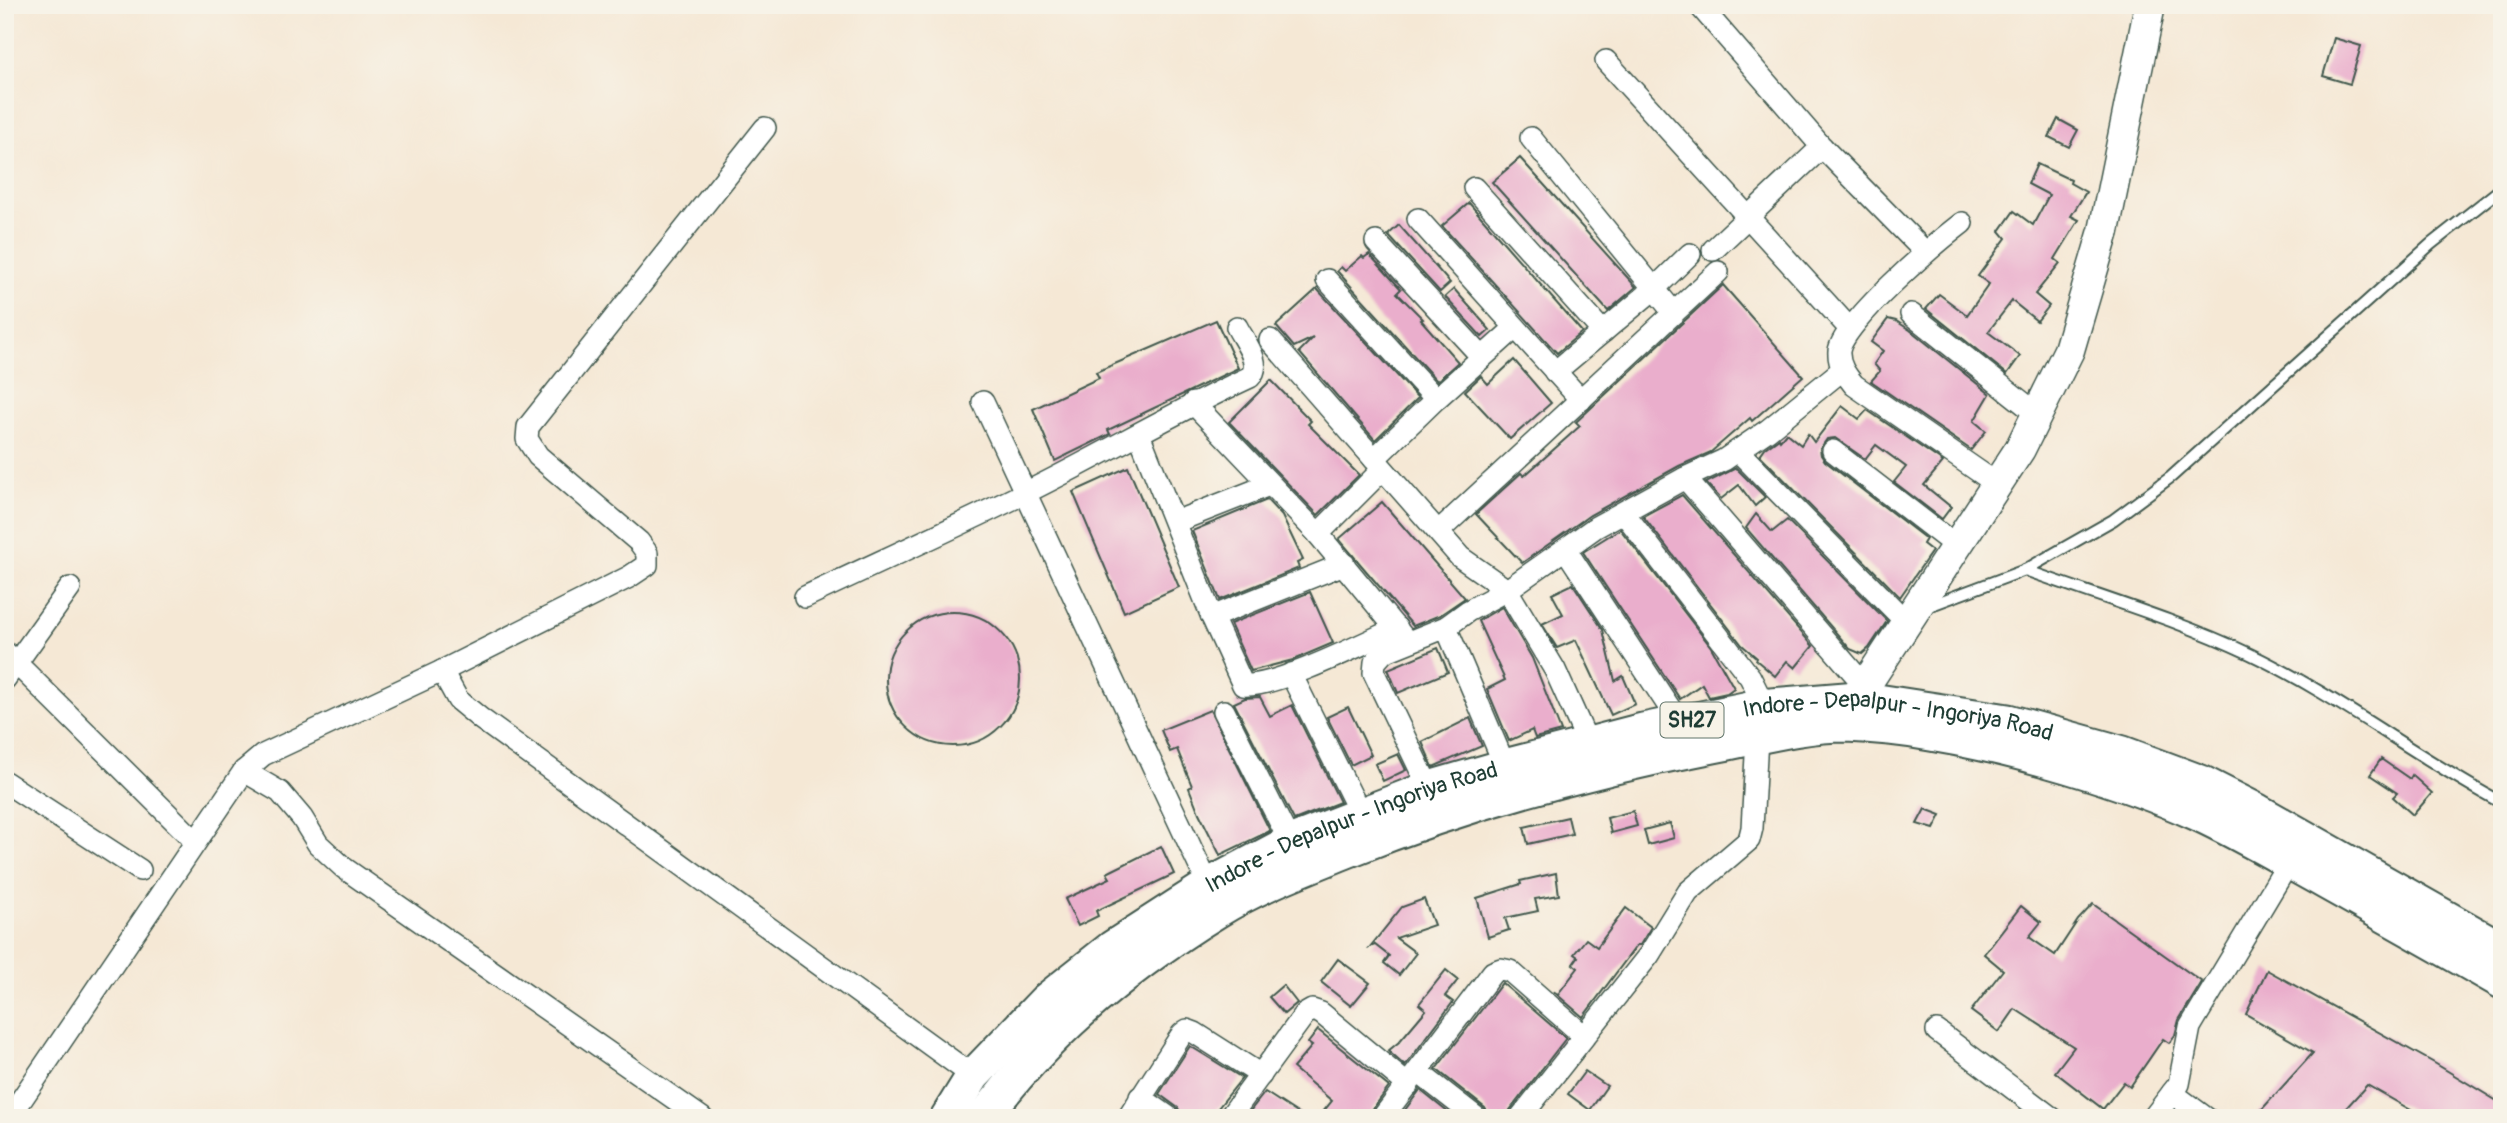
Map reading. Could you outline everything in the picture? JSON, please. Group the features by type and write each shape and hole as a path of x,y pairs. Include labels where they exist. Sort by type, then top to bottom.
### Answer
{"main road":[{"name":"Indore - Depalpur - Ingoriya Road","path":"1856,703 1930,734 2027,756 2116,783 2197,814 2289,862 2502,982"},
{"name":"Indore - Depalpur - Ingoriya Road","path":"947,1118 973,1076 1045,1001 1113,947 1214,897 1296,872 1423,822 1522,790 1622,765 1758,722 1856,703 2008,721 2123,753 2201,782 2258,811 2502,949"},
{"name":"Indore - Depalpur - Ingoriya Road","path":"984,1118 1010,1082 1064,1026 1150,957 1214,897 1290,842 1429,788 1588,743 1679,722 1758,722"}],"street":[{"path":"1699,5 1822,147 1925,252"},
{"path":"1685,478 1856,703 2020,449 2069,350 2105,231 2150,5"},
{"path":"1606,61 1850,329"},
{"path":"9,1118 244,771 263,755 442,671 629,577 647,565 647,553 639,542 538,456 527,439 528,427 765,128"},
{"path":"1531,138 1674,313"},
{"path":"1713,250 1822,147"},
{"path":"1474,188 1603,332"},
{"path":"1418,219 1581,400"},
{"path":"1962,223 1925,252 1850,329 1839,351 1842,370 1854,385 1997,485"},
{"path":"1376,242 1482,357"},
{"path":"1555,372 1654,289 1690,254"},
{"path":"1438,531 1718,272"},
{"path":"1327,280 1436,399"},
{"path":"1911,314 2037,414"},
{"path":"805,597 1027,492 1193,403 1250,377 1255,363 1237,327"},
{"path":"1318,534 1436,399 1515,328"},
{"path":"1270,340 1460,557 1507,590 1555,670 1588,743"},
{"path":"1139,434 1212,617 1243,685 1255,686 1403,636 1447,627 1468,611 1507,590 1596,527 1738,452 1842,370"},
{"path":"983,402 1214,897"},
{"path":"1193,403 1318,534 1403,636"},
{"path":"1833,451 1956,546"},
{"path":"1738,452 1910,618"},
{"path":"1175,522 1269,485"},
{"path":"1520,1118 1650,955 1688,892 1749,840 1752,828 1758,693 1750,677 1624,513"},
{"path":"1566,550 1679,722"},
{"path":"1212,617 1344,564"},
{"path":"70,587 9,665 195,841"},
{"path":"1447,627 1505,766"},
{"path":"1403,636 1375,662 1374,673 1429,788"},
{"path":"442,671 458,700 481,719 973,1076"},
{"path":"1291,674 1361,815"},
{"path":"1224,711 1290,842"},
{"path":"244,771 279,792 302,818 318,844 344,868 702,1118"},
{"path":"5,782 140,870"},
{"path":"2153,1118 2179,1084 2190,1027 2289,862"},
{"path":"1382,1118 1493,972 1502,969 1510,971 1584,1036"},
{"path":"1229,1118 1305,1014 1312,1010 1321,1013 1413,1079 1477,1118"},
{"path":"1128,1118 1187,1030 1261,1075"},
{"path":"1937,1031 2052,1118"},
{"path":"2172,1093 2206,1118"},
{"path":"1140,1097 1170,1118"}],"lane":[{"path":"1910,618 2025,570 2113,520 2171,477 2431,244 2502,188"},
{"path":"2025,570 2195,631 2249,654 2305,683 2502,803"}],"building":[{"path":"2334,38 2361,46 2350,84 2323,76"},
{"path":"2058,119 2078,130 2069,147 2049,137"},
{"path":"1520,158 1636,287 1608,311 1492,182"},
{"path":"2037,164 2071,180 2070,183 2086,192 2071,216 2079,220 2055,259 2060,263 2035,294 2049,306 2037,321 2012,301 1988,332 2020,356 2007,374 1926,309 1939,294 1967,315 1989,284 1978,276 2006,238 2000,231 2014,211 2033,225 2049,195 2028,184"},
{"path":"1469,203 1582,332 1557,353 1442,226"},
{"path":"1399,225 1450,283 1440,292 1388,235"},
{"path":"1369,254 1401,289 1397,293 1423,319 1421,320 1458,362 1437,381 1337,271 1341,267 1345,271 1362,256 1364,258"},
{"path":"1723,285 1803,376 1752,421 1750,418 1711,452 1679,466 1590,515 1522,563 1476,514 1521,473 1524,476 1580,426 1576,422"},
{"path":"1317,289 1418,398 1375,440 1299,352 1313,338 1294,347 1276,326"},
{"path":"1454,289 1490,330 1482,337 1445,297"},
{"path":"1888,319 1910,330 1990,394 1974,421 1986,431 1971,450 1871,381 1880,371 1874,364 1883,351 1871,342"},
{"path":"1216,320 1238,368 1108,430 1110,434 1055,461 1033,409 1099,378 1096,372"},
{"path":"1514,360 1551,403 1510,439 1465,391 1481,376 1488,384"},
{"path":"1271,380 1311,421 1308,424 1359,475 1318,515 1229,422"},
{"path":"1842,406 1859,419 1867,410 1943,462 1924,485 1951,507 1942,519 1894,482 1906,467 1876,445 1865,459 1835,438 1827,439 1820,449 1825,461 1926,539 1923,544 1932,551 1900,597 1760,455 1765,448 1779,438 1780,440 1786,433 1801,445 1808,434 1814,442"},
{"path":"1128,467 1179,587 1124,612 1073,492"},
{"path":"1736,468 1765,497 1755,506 1739,485 1721,499 1706,483"},
{"path":"1682,495 1813,646 1795,668 1787,661 1775,676 1756,660 1643,516"},
{"path":"1267,500 1282,516 1303,560 1297,563 1299,568 1220,600 1192,531"},
{"path":"1382,502 1465,598 1440,615 1413,626 1339,539"},
{"path":"1756,514 1772,532 1787,520 1887,621 1862,654 1850,649 1746,528"},
{"path":"1620,529 1711,647 1734,688 1727,693 1709,697 1702,684 1680,699 1583,552"},
{"path":"1573,584 1603,630 1615,681 1623,676 1635,704 1611,715 1576,640 1557,648 1542,624 1563,614 1552,594"},
{"path":"1310,592 1333,643 1293,660 1251,671 1230,624"},
{"path":"1502,607 1532,658 1561,731 1535,738 1532,730 1509,741 1487,689 1505,680 1478,621"},
{"path":"953,612 979,617 1000,632 1015,653 1020,679 1015,705 1000,726 979,741 953,746 927,741 906,726 891,705 886,679 891,653 906,632 927,617"},
{"path":"1438,648 1448,672 1398,693 1388,669"},
{"path":"1260,697 1270,716 1292,705 1340,802 1294,820 1234,703 1245,698"},
{"path":"1348,707 1371,755 1351,765 1327,717"},
{"path":"1210,710 1270,831 1220,855 1199,813 1189,788 1192,786 1177,749 1170,752 1161,730"},
{"path":"1470,718 1482,746 1433,767 1422,742"},
{"path":"1398,754 1406,770 1383,781 1375,764"},
{"path":"2381,759 2410,779 2412,775 2432,793 2413,815 2393,797 2397,793 2370,775"},
{"path":"1925,809 1941,815 1934,829 1917,824"},
{"path":"1633,811 1637,826 1611,833 1607,818"},
{"path":"1568,817 1572,834 1528,844 1524,827"},
{"path":"1670,823 1674,838 1648,845 1644,830"},
{"path":"1161,846 1174,874 1096,911 1098,916 1078,926 1065,899 1110,878 1107,873"},
{"path":"1556,873 1559,895 1535,899 1538,911 1505,918 1509,930 1488,937 1477,898 1521,884 1520,881"},
{"path":"1424,899 1434,925 1396,938 1416,953 1399,975 1384,963 1389,956 1375,945 1370,947 1402,907"},
{"path":"2093,904 2202,982 2179,1020 2175,1035 2169,1043 2163,1039 2130,1087 2124,1082 2103,1109 2055,1072 2074,1047 2015,1009 1999,1032 1971,1011 2003,970 1984,954 2021,906 2041,922 2029,937 2055,955 2078,920"},
{"path":"1626,908 1651,927 1583,1017 1553,991 1558,994 1578,968 1573,964 1578,957 1574,954 1586,939 1597,947"},
{"path":"1338,959 1370,983 1351,1006 1321,982"},
{"path":"1446,970 1458,980 1445,996 1453,1002 1405,1066 1388,1051 1426,1010 1419,1004"},
{"path":"2267,970 2502,1104 2502,1118 2425,1118 2367,1085 2337,1118 2254,1118 2313,1053 2246,1014"},
{"path":"1502,983 1566,1038 1510,1110 1507,1118 1490,1118 1485,1108 1436,1069"},
{"path":"1283,985 1297,1003 1284,1014 1269,997"},
{"path":"1318,1030 1389,1087 1369,1118 1318,1118 1332,1101 1293,1068 1312,1046 1308,1043"},
{"path":"1190,1046 1242,1078 1210,1118 1183,1118 1178,1108 1159,1094"},
{"path":"1585,1071 1607,1086 1590,1110 1568,1094"},
{"path":"1420,1090 1455,1118 1399,1118"},
{"path":"1265,1092 1305,1118 1251,1118 1247,1115"}]}
